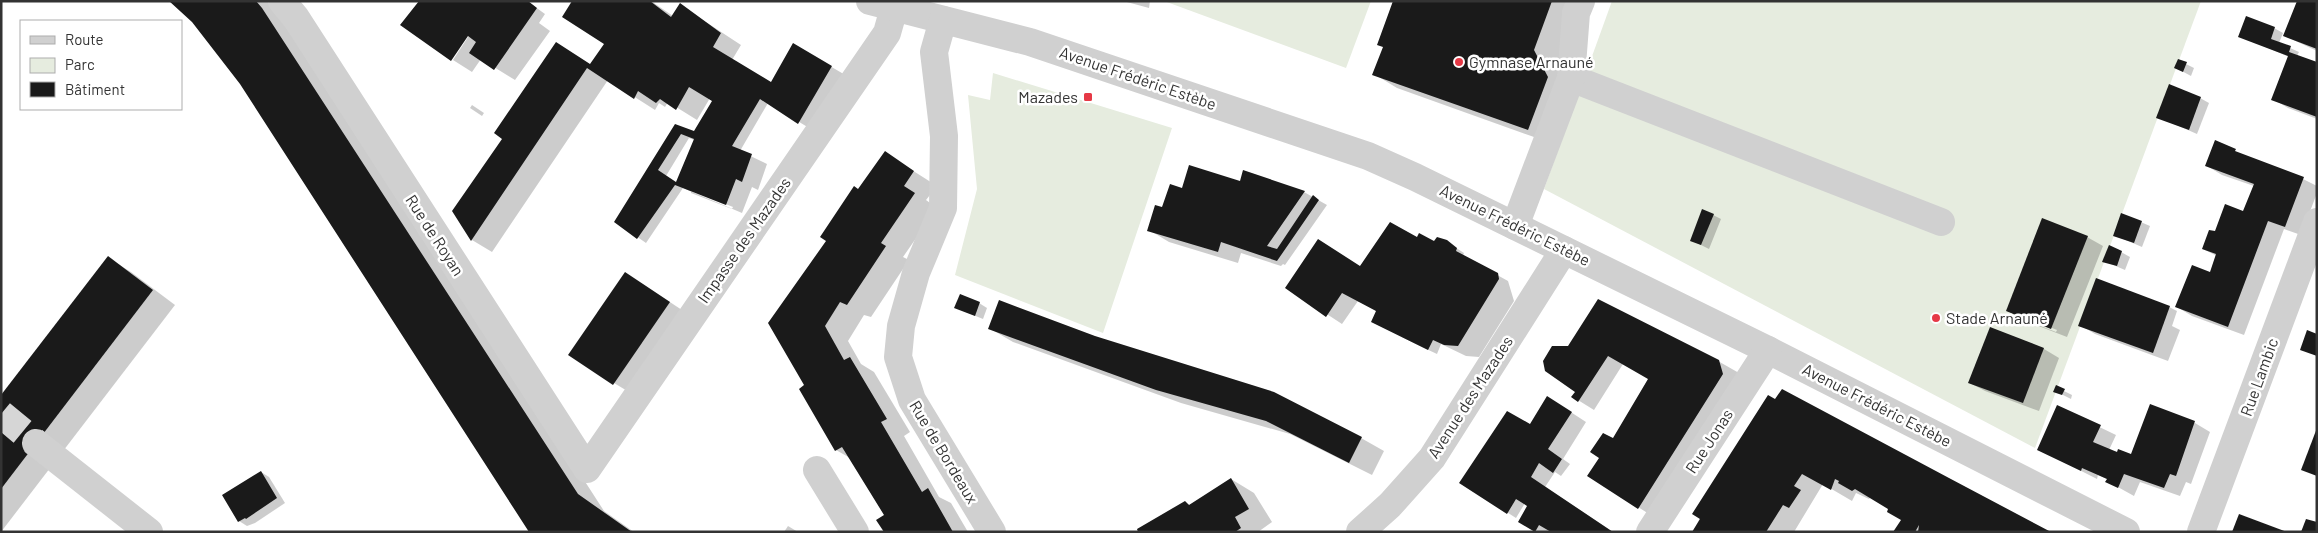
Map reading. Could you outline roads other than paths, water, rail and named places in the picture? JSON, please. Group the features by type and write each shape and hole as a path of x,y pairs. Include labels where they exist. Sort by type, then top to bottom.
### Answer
{"street":[{"name":"Rue de Royan","path":"282,1 296,18 587,469"},
{"path":"1515,226 1570,78 1576,14 1581,1"},
{"name":"Impasse des Mazades","path":"587,469 887,34 887,3"},
{"name":"Avenue Frédéric Estèbe","path":"887,3 1030,42 1368,156 1768,350 2126,532"},
{"name":"Rue de Bordeaux","path":"944,20 934,52 944,136 943,208 916,273 901,326 898,357 912,400 992,532"},
{"path":"1570,78 1941,222"},
{"name":"Rue Lambic","path":"2202,532 2317,222"},
{"name":"Avenue des Mazades","path":"1360,532 1390,505 1432,458 1564,250"},
{"name":"Rue Jonas","path":"1650,532 1768,350"},
{"path":"36,443 149,532"},
{"path":"817,470 854,532"}],"tunnel":[{"path":"1,414 36,443"}],"place":[{"name":"Gymnase Arnauné","path":"1459,62"},
{"name":"Mazades","path":"1088,97"},
{"name":"Stade Arnauné","path":"1936,318"}]}
